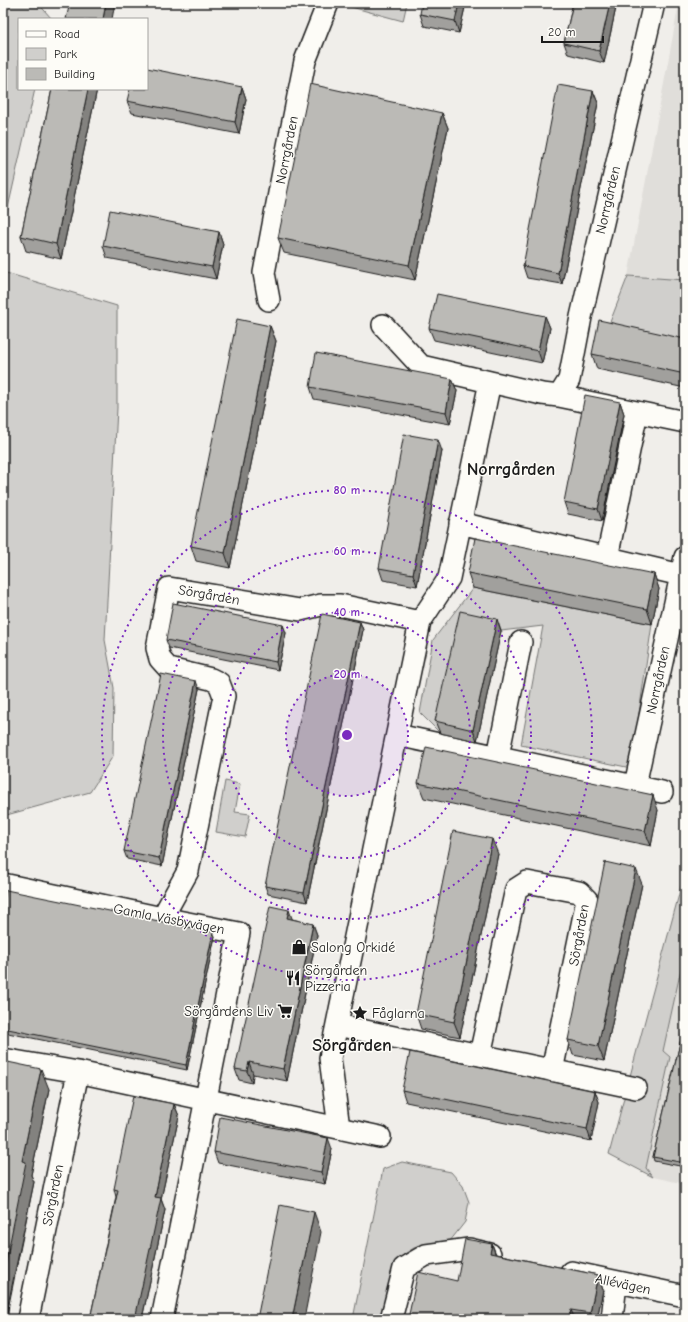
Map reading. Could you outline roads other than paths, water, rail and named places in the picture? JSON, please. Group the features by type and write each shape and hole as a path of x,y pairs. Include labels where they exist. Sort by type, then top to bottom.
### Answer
{"street":[{"name":"Norrgården","path":"269,300 264,273 286,156 305,61 328,3"},
{"name":"Norrgården","path":"558,396 569,380 581,317 654,3"},
{"path":"383,325 421,366 542,394 685,422"},
{"path":"339,1128 330,1058 420,622 449,578 490,382"},
{"path":"607,558 637,412"},
{"name":"Norrgården","path":"460,523 607,558 683,566 635,785"},
{"name":"Sörgården","path":"162,918 188,871 224,696 219,683 211,679 169,669 160,659 157,648 169,588 300,610 321,605 340,605 420,622"},
{"path":"498,756 521,642"},
{"path":"397,734 662,792"},
{"name":"Sörgården","path":"480,1055 516,889 527,882 579,892 587,900 552,1070"},
{"name":"Gamla Väsbyvägen","path":"3,884 239,933 207,1100"},
{"path":"337,1025 636,1088"},
{"path":"3,1059 78,1072 380,1137"},
{"name":"Sörgården","path":"28,1319 78,1072"},
{"path":"162,1319 207,1100"},
{"path":"390,1319 404,1268 426,1255 469,1249 508,1258"},
{"name":"Allévägen","path":"554,1268 616,1283 685,1296"},
{"path":"612,1319 616,1283"}],"place":[{"name":"Salong Orkidé","path":"299,947"},
{"name":"Sörgården Pizzeria","path":"293,978"},
{"name":"Sörgårdens Liv","path":"285,1011"},
{"name":"Fåglarna","path":"360,1013"}],"district":[{"name":"Norrgården","path":"511,469"},
{"name":"Sörgården","path":"352,1045"}]}
